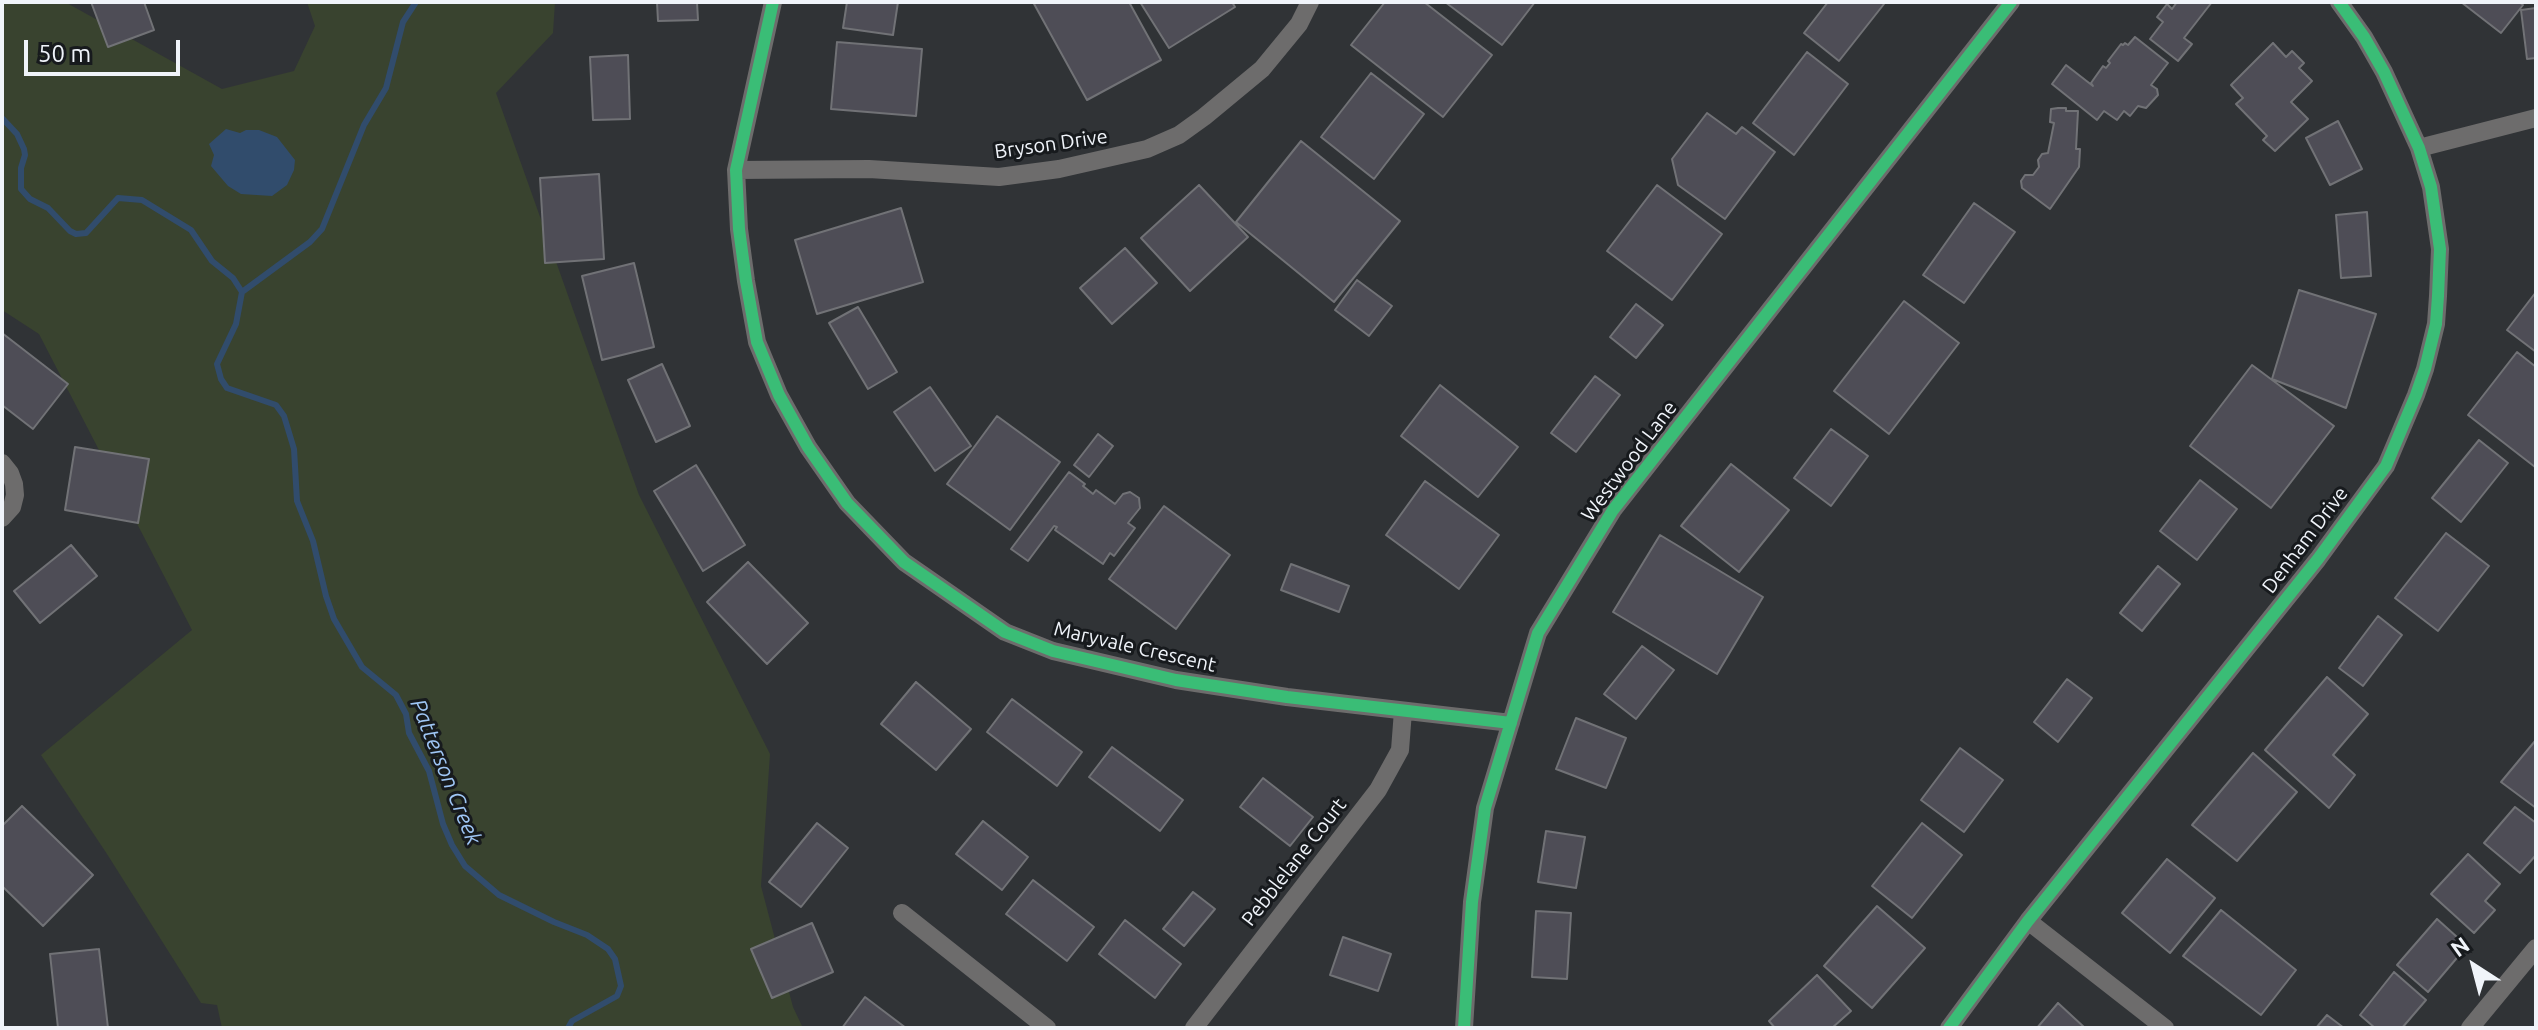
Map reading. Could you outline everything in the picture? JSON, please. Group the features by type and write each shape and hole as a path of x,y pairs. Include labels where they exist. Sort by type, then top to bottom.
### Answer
{"street":[{"name":"Maryvale Crescent","path":"773,2 736,170 739,229 757,342 779,395 808,447 847,503 904,562 1005,632 1053,651 1176,680 1287,697 1511,723"},
{"name":"Bryson Drive","path":"736,170 869,169 999,177 1059,169 1147,149 1192,126 1262,69 1299,24 1310,2"},
{"name":"Westwood Lane","path":"1464,1028 1472,902 1485,808 1538,633 1613,510 2011,2"},
{"name":"Denham Drive","path":"1949,1028 2028,921 2318,559 2386,466 2425,369 2436,324 2440,249 2431,187 2419,148 2384,72 2339,2"},
{"path":"2419,148 2536,118"},
{"path":"2,463 10,473 15,495 12,507 2,518"},
{"name":"Pebblelane Court","path":"1194,1028 1378,790 1400,750 1403,711"},
{"path":"902,913 1047,1028"},
{"path":"2028,921 2165,1028"},
{"path":"2470,1028 2536,948"}],"green space":[{"path":"2,2 65,2 222,89 294,71 315,26 307,2 555,2 553,33 496,93 639,495 770,754 761,886 793,1007 803,1028 222,1028 217,1005 201,1003 41,755 192,630 39,334 2,310"}],"water":[{"path":"226,129 240,133 259,130 277,137 295,160 287,185 272,196 241,194 228,186 211,166 214,155 209,144"}],"building":[{"path":"91,2 144,2 154,30 108,47"},
{"path":"657,2 697,2 698,20 658,21"},
{"path":"847,2 898,2 893,35 843,28"},
{"path":"1033,2 1129,2 1161,60 1087,100"},
{"path":"1140,2 1232,2 1235,7 1169,48"},
{"path":"1385,2 1424,2 1492,55 1443,117 1351,45"},
{"path":"1445,2 1535,2 1502,45"},
{"path":"1828,2 1884,4 1839,61 1804,33"},
{"path":"2177,2 2212,2 2184,38 2192,44 2178,61 2150,39 2163,22 2157,17 2167,4 2172,9"},
{"path":"2461,2 2519,2 2523,5 2501,33"},
{"path":"2536,8 2536,58 2527,59 2521,10"},
{"path":"2135,37 2168,63 2151,85 2157,89 2158,95 2146,108 2138,106 2130,116 2124,111 2117,120 2104,111 2097,120 2052,84 2066,65 2093,86 2091,83 2103,66 2106,68 2110,63 2108,61 2121,44 2128,45"},
{"path":"837,42 922,49 916,116 831,109"},
{"path":"2273,43 2286,57 2292,51 2304,63 2299,68 2312,81 2291,102 2308,119 2275,151 2263,140 2267,136 2236,104 2243,98 2231,85"},
{"path":"1807,52 1848,84 1794,155 1753,123"},
{"path":"628,55 630,119 593,120 590,57"},
{"path":"1371,73 1424,114 1374,179 1321,137"},
{"path":"2066,108 2066,111 2078,111 2076,149 2080,149 2079,167 2050,209 2022,188 2021,181 2025,175 2033,175 2042,154 2048,153 2054,123 2050,122 2051,109"},
{"path":"1707,113 1736,134 1742,127 1775,152 1725,219 1678,185 1672,159"},
{"path":"2338,121 2362,169 2330,185 2306,138"},
{"path":"1301,141 1400,221 1334,302 1236,222"},
{"path":"599,174 604,259 545,263 540,178"},
{"path":"1199,185 1248,237 1190,291 1141,238"},
{"path":"1657,185 1722,234 1672,300 1607,251"},
{"path":"1974,203 2015,232 1964,303 1923,275"},
{"path":"901,208 923,282 817,314 795,240"},
{"path":"2367,212 2371,276 2341,278 2336,215"},
{"path":"1125,248 1157,283 1112,324 1080,288"},
{"path":"634,263 654,347 602,360 582,276"},
{"path":"1357,280 1392,306 1369,336 1335,310"},
{"path":"2299,290 2376,314 2346,408 2272,379"},
{"path":"2536,292 2536,352 2507,330"},
{"path":"1904,301 1959,343 1889,434 1834,391"},
{"path":"1636,304 1663,325 1636,358 1610,337"},
{"path":"858,307 897,372 868,389 829,323"},
{"path":"2,333 68,384 33,429 2,405"},
{"path":"2517,352 2536,367 2535,467 2468,415"},
{"path":"662,364 690,426 656,442 628,380"},
{"path":"2252,365 2334,426 2271,508 2190,446"},
{"path":"1595,376 1620,395 1576,452 1551,433"},
{"path":"1440,385 1518,447 1478,497 1401,436"},
{"path":"930,387 971,446 935,471 894,412"},
{"path":"997,416 1060,462 1010,530 947,484"},
{"path":"1831,429 1868,456 1831,506 1794,478"},
{"path":"1098,434 1113,446 1089,477 1074,465"},
{"path":"2479,440 2508,463 2461,522 2432,498"},
{"path":"75,447 149,459 138,523 65,510"},
{"path":"1731,464 1789,510 1739,572 1681,526"},
{"path":"696,465 745,545 703,571 654,491"},
{"path":"1069,472 1093,494 1096,490 1115,504 1123,494 1130,492 1139,498 1140,508 1128,523 1135,528 1114,556 1110,553 1103,564 1055,530 1057,527 1054,526 1028,561 1011,549"},
{"path":"2200,480 2237,509 2197,560 2160,531"},
{"path":"1425,481 1499,535 1459,589 1386,535"},
{"path":"1164,506 1230,555 1176,629 1109,579"},
{"path":"2446,533 2489,566 2438,631 2395,598"},
{"path":"1660,535 1763,597 1717,674 1613,612"},
{"path":"71,545 97,576 40,623 14,591"},
{"path":"748,562 808,623 767,664 707,602"},
{"path":"1291,564 1349,586 1339,612 1281,590"},
{"path":"2158,566 2180,584 2142,631 2120,613"},
{"path":"2378,616 2402,635 2363,686 2339,668"},
{"path":"1642,646 1674,670 1636,719 1604,694"},
{"path":"2327,677 2368,714 2333,755 2355,775 2329,808 2265,750"},
{"path":"2067,679 2092,698 2058,742 2034,722"},
{"path":"916,682 971,729 936,770 881,724"},
{"path":"1012,699 1082,752 1057,786 987,732"},
{"path":"1576,718 1626,738 1606,788 1556,769"},
{"path":"2536,742 2536,808 2501,782"},
{"path":"1112,747 1183,800 1160,831 1089,777"},
{"path":"1960,748 2003,780 1964,832 1921,800"},
{"path":"2253,753 2297,792 2237,861 2192,825"},
{"path":"1263,778 1313,817 1290,846 1240,807"},
{"path":"22,806 93,875 43,926 2,886 2,826"},
{"path":"2515,807 2536,823 2536,855 2520,873 2484,843"},
{"path":"983,821 1028,857 1002,890 956,854"},
{"path":"817,823 848,848 801,907 769,882"},
{"path":"1922,823 1962,855 1912,918 1872,886"},
{"path":"1546,831 1585,837 1576,888 1538,882"},
{"path":"2468,854 2500,884 2485,901 2495,910 2474,933 2431,894"},
{"path":"2167,859 2215,898 2170,953 2122,913"},
{"path":"1033,880 1094,927 1067,961 1006,914"},
{"path":"1193,892 1215,909 1184,946 1163,929"},
{"path":"1877,906 1925,948 1872,1008 1824,966"},
{"path":"2221,910 2296,970 2261,1015 2183,956"},
{"path":"1536,911 1571,913 1567,979 1532,977"},
{"path":"2437,919 2467,946 2428,992 2397,965"},
{"path":"1125,920 1181,964 1155,998 1099,954"},
{"path":"812,923 833,972 772,998 751,949"},
{"path":"1343,937 1391,954 1378,991 1330,975"},
{"path":"99,949 108,1028 58,1028 50,954"},
{"path":"2394,972 2426,1000 2402,1028 2375,1028 2360,1015"},
{"path":"1817,975 1851,1011 1832,1028 1775,1028 1769,1021"},
{"path":"865,997 906,1028 842,1028"},
{"path":"2058,1003 2085,1028 2037,1028"},
{"path":"2327,1015 2344,1028 2316,1028"}],"waterway":[{"name":"Patterson Creek","path":"416,2 403,22 386,88 364,125 322,229 310,242 242,292 236,324 217,364 227,388 276,405 284,416 294,449 297,501 313,541 334,619 362,667 396,695 406,714 409,733 429,771 443,824 465,866 499,895 587,935 608,949 615,959 621,986 617,996 572,1021 568,1028"},
{"name":"Patterson Creek","path":"2,118 17,134 24,149 21,189 30,199 48,208 70,231 86,233 118,198 142,200 191,230 212,261 233,278 242,292"}],"cycle path":[{"path":"773,2 736,170 739,229 757,342 779,395 808,447 847,503 904,562 1005,632 1053,651 1176,680 1287,697 1511,723"},
{"path":"1464,1028 1472,902 1485,808 1538,633 1613,510 2011,2"},
{"path":"1949,1028 2028,921 2318,559 2386,466 2416,395 2436,324 2440,249 2431,187 2419,148 2384,72 2339,2"}]}
